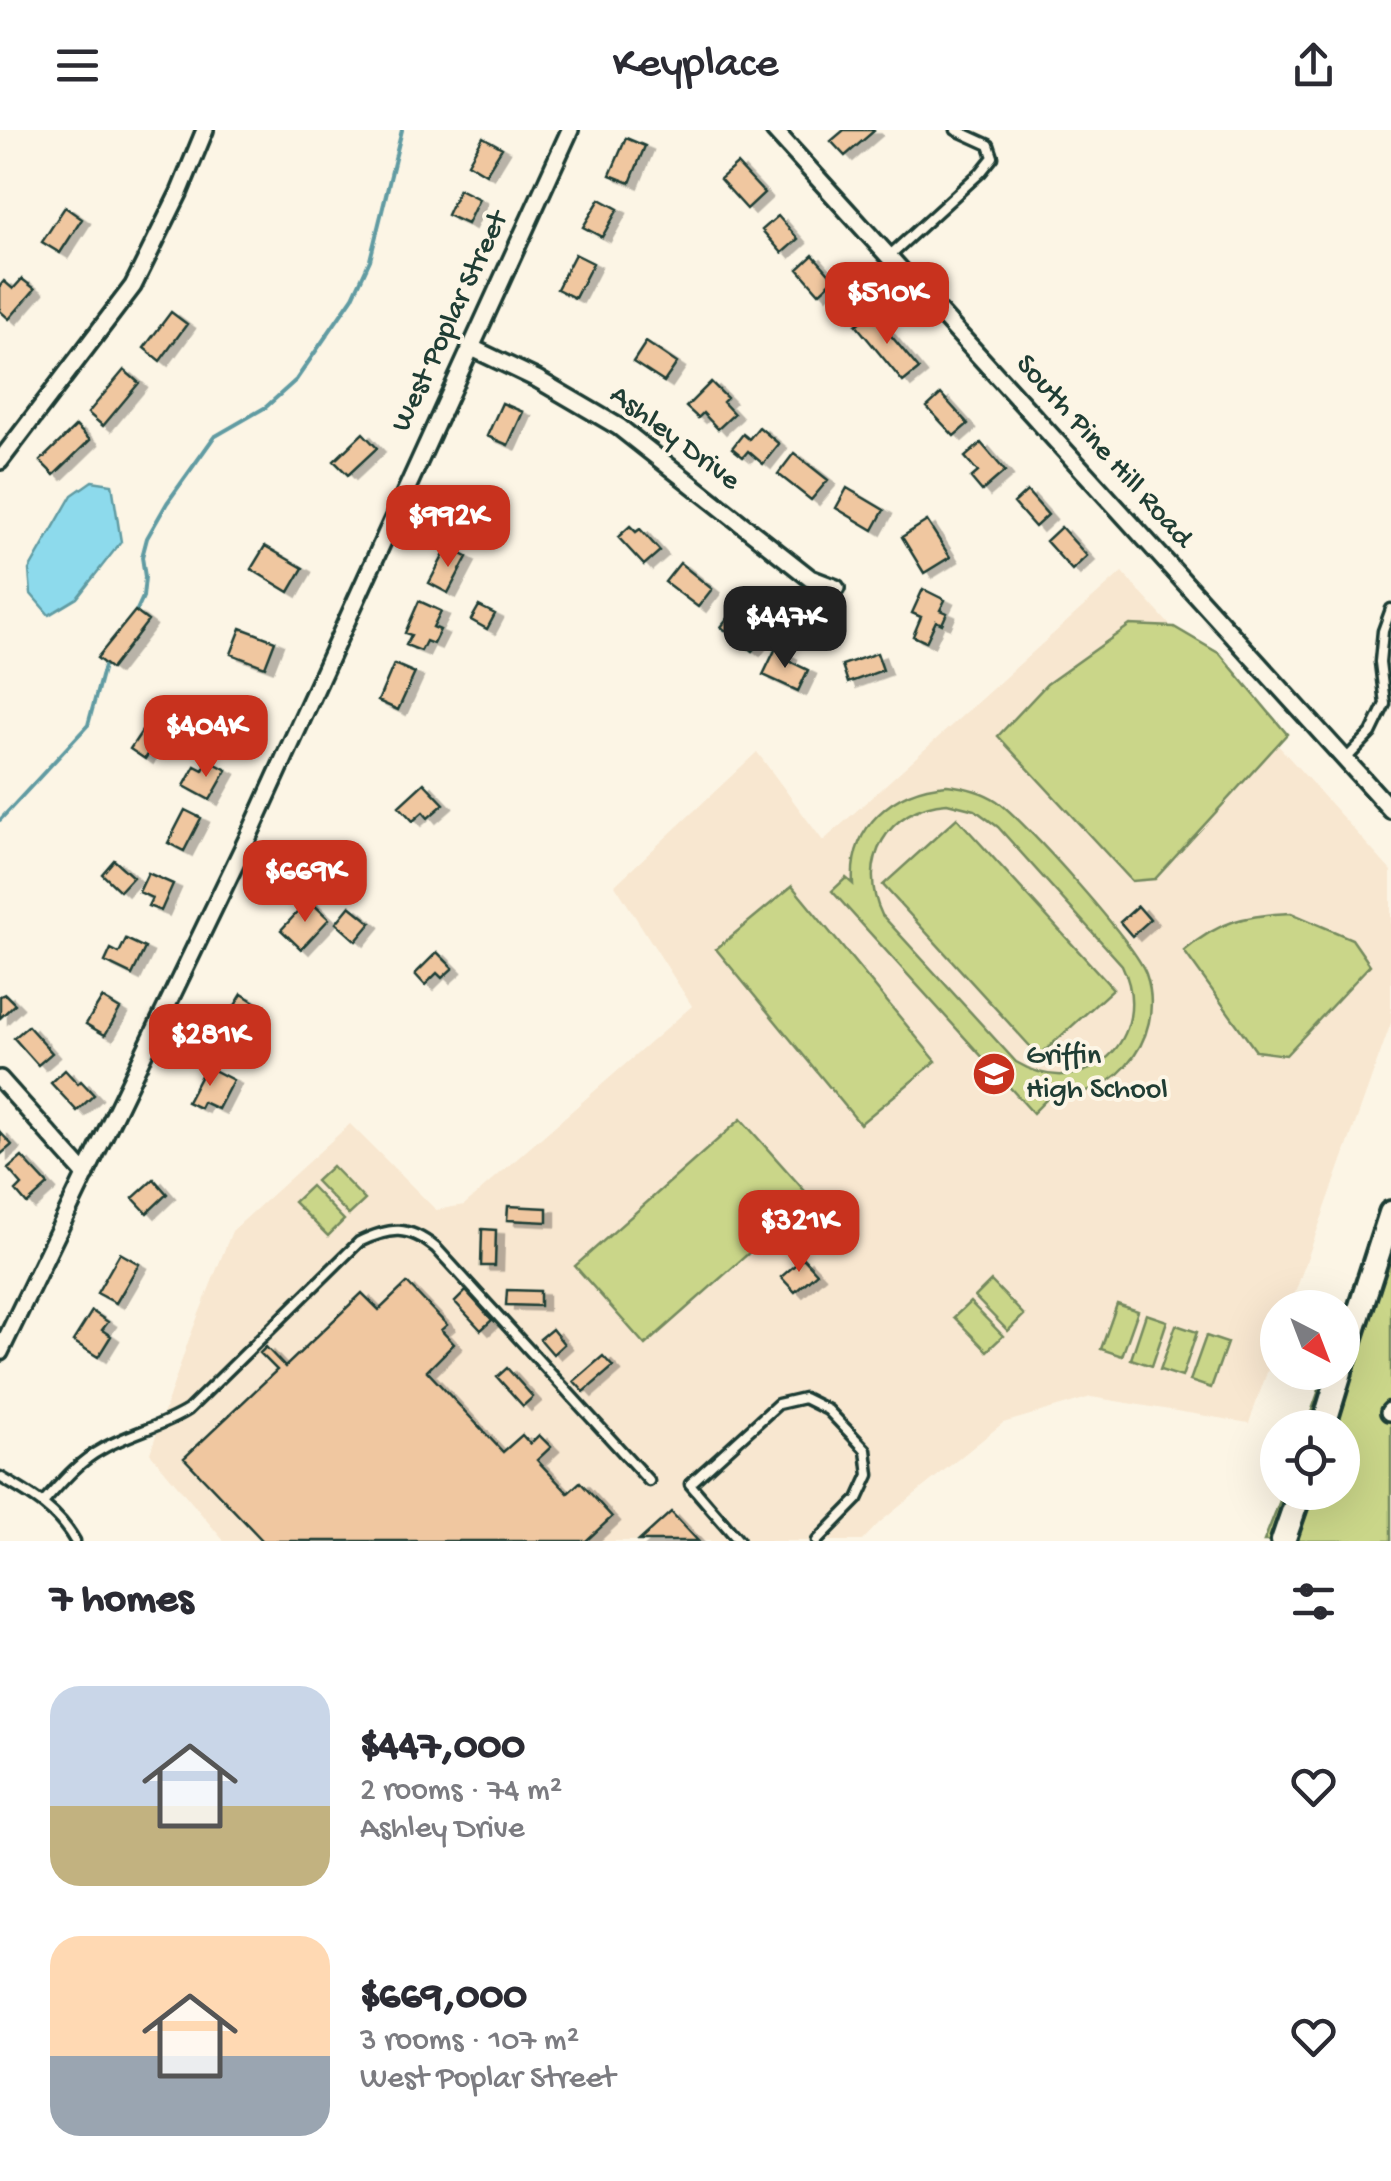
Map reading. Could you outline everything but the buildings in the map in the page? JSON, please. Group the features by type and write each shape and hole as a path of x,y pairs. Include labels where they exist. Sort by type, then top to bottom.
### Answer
{"main road":[{"path":"1360,1309 1391,1213"},
{"path":"1282,1541 1293,1510"}],"street":[{"path":"0,462 133,286 180,193 205,130"},
{"name":"West Poplar Street","path":"0,1352 260,811 570,130"},
{"name":"South Pine Hill Road","path":"774,130 1391,810"},
{"name":"Ashley Drive","path":"470,348 537,379 619,427 810,578 836,588"},
{"path":"0,1079 86,1175"}],"lane":[{"path":"888,256 993,157 989,144 956,130"},
{"path":"1346,760 1371,733 1385,704 1387,689 1380,662 1382,630 1391,609"},
{"path":"44,1502 78,1464 103,1448 188,1410 358,1242 380,1232 403,1230 418,1234 436,1248 648,1481"},
{"path":"738,1541 690,1484 778,1404 804,1398 828,1410 866,1450 869,1475 858,1499 817,1541"},
{"path":"0,1476 44,1502 75,1541"}],"shaded area":[{"name":"Griffin High School","path":"1122,572 1391,871 1391,1023 1296,1290 1260,1290 1261,1390 1249,1423 1091,1397 1003,1423 862,1541 224,1541 150,1453 232,1231 350,1124 436,1210 464,1205 692,1006 615,885 757,752 823,841"}],"green space":[{"path":"1130,625 1174,627 1220,654 1287,734 1155,879 1132,881 998,736 1047,684"},
{"path":"960,787 997,801 1078,884 1138,959 1149,986 1149,1023 1134,1056 1109,1081 1077,1093 1043,1094 1047,1099 1033,1113 832,891 846,878 853,884 858,845 878,815 892,803 927,788","holes":["947,803 975,810 998,827 1122,965 1130,992 1130,1017 1122,1039 1108,1057 1090,1069 1067,1075 1042,1073 1016,1062 882,915 873,875 883,840 894,826 926,807"]},
{"path":"957,818 1113,989 1039,1056 883,885"},
{"path":"792,886 936,1061 860,1124 716,949"},
{"path":"1291,913 1352,939 1370,965 1286,1055 1256,1051 1184,951 1234,921"},
{"path":"741,1119 811,1198 645,1345 575,1266"},
{"path":"332,1166 365,1200 349,1215 316,1181"},
{"path":"311,1186 344,1220 328,1236 294,1202"},
{"path":"1382,1204 1391,1207 1391,1541 1264,1541 1276,1510 1360,1510 1360,1410 1312,1410 1319,1390 1360,1390 1360,1290 1353,1290"},
{"path":"991,1281 1024,1315 1008,1331 975,1297"},
{"path":"970,1302 1003,1336 987,1351 954,1317"},
{"path":"1117,1304 1138,1311 1122,1356 1101,1349"},
{"path":"1146,1314 1167,1321 1152,1366 1131,1359"},
{"path":"1176,1325 1197,1332 1182,1377 1160,1370"},
{"path":"1206,1336 1227,1343 1211,1388 1190,1381"}],"water":[{"path":"92,481 112,484 121,542 77,598 49,615 31,594 29,570 72,495"}],"waterway":[{"path":"136,612 143,597 142,557 147,538 167,503 214,437 266,407 296,380 353,297 370,260 402,130"},
{"path":"0,820 88,725 105,662"}],"place":[{"name":"Griffin High School","path":"994,1074"}]}
